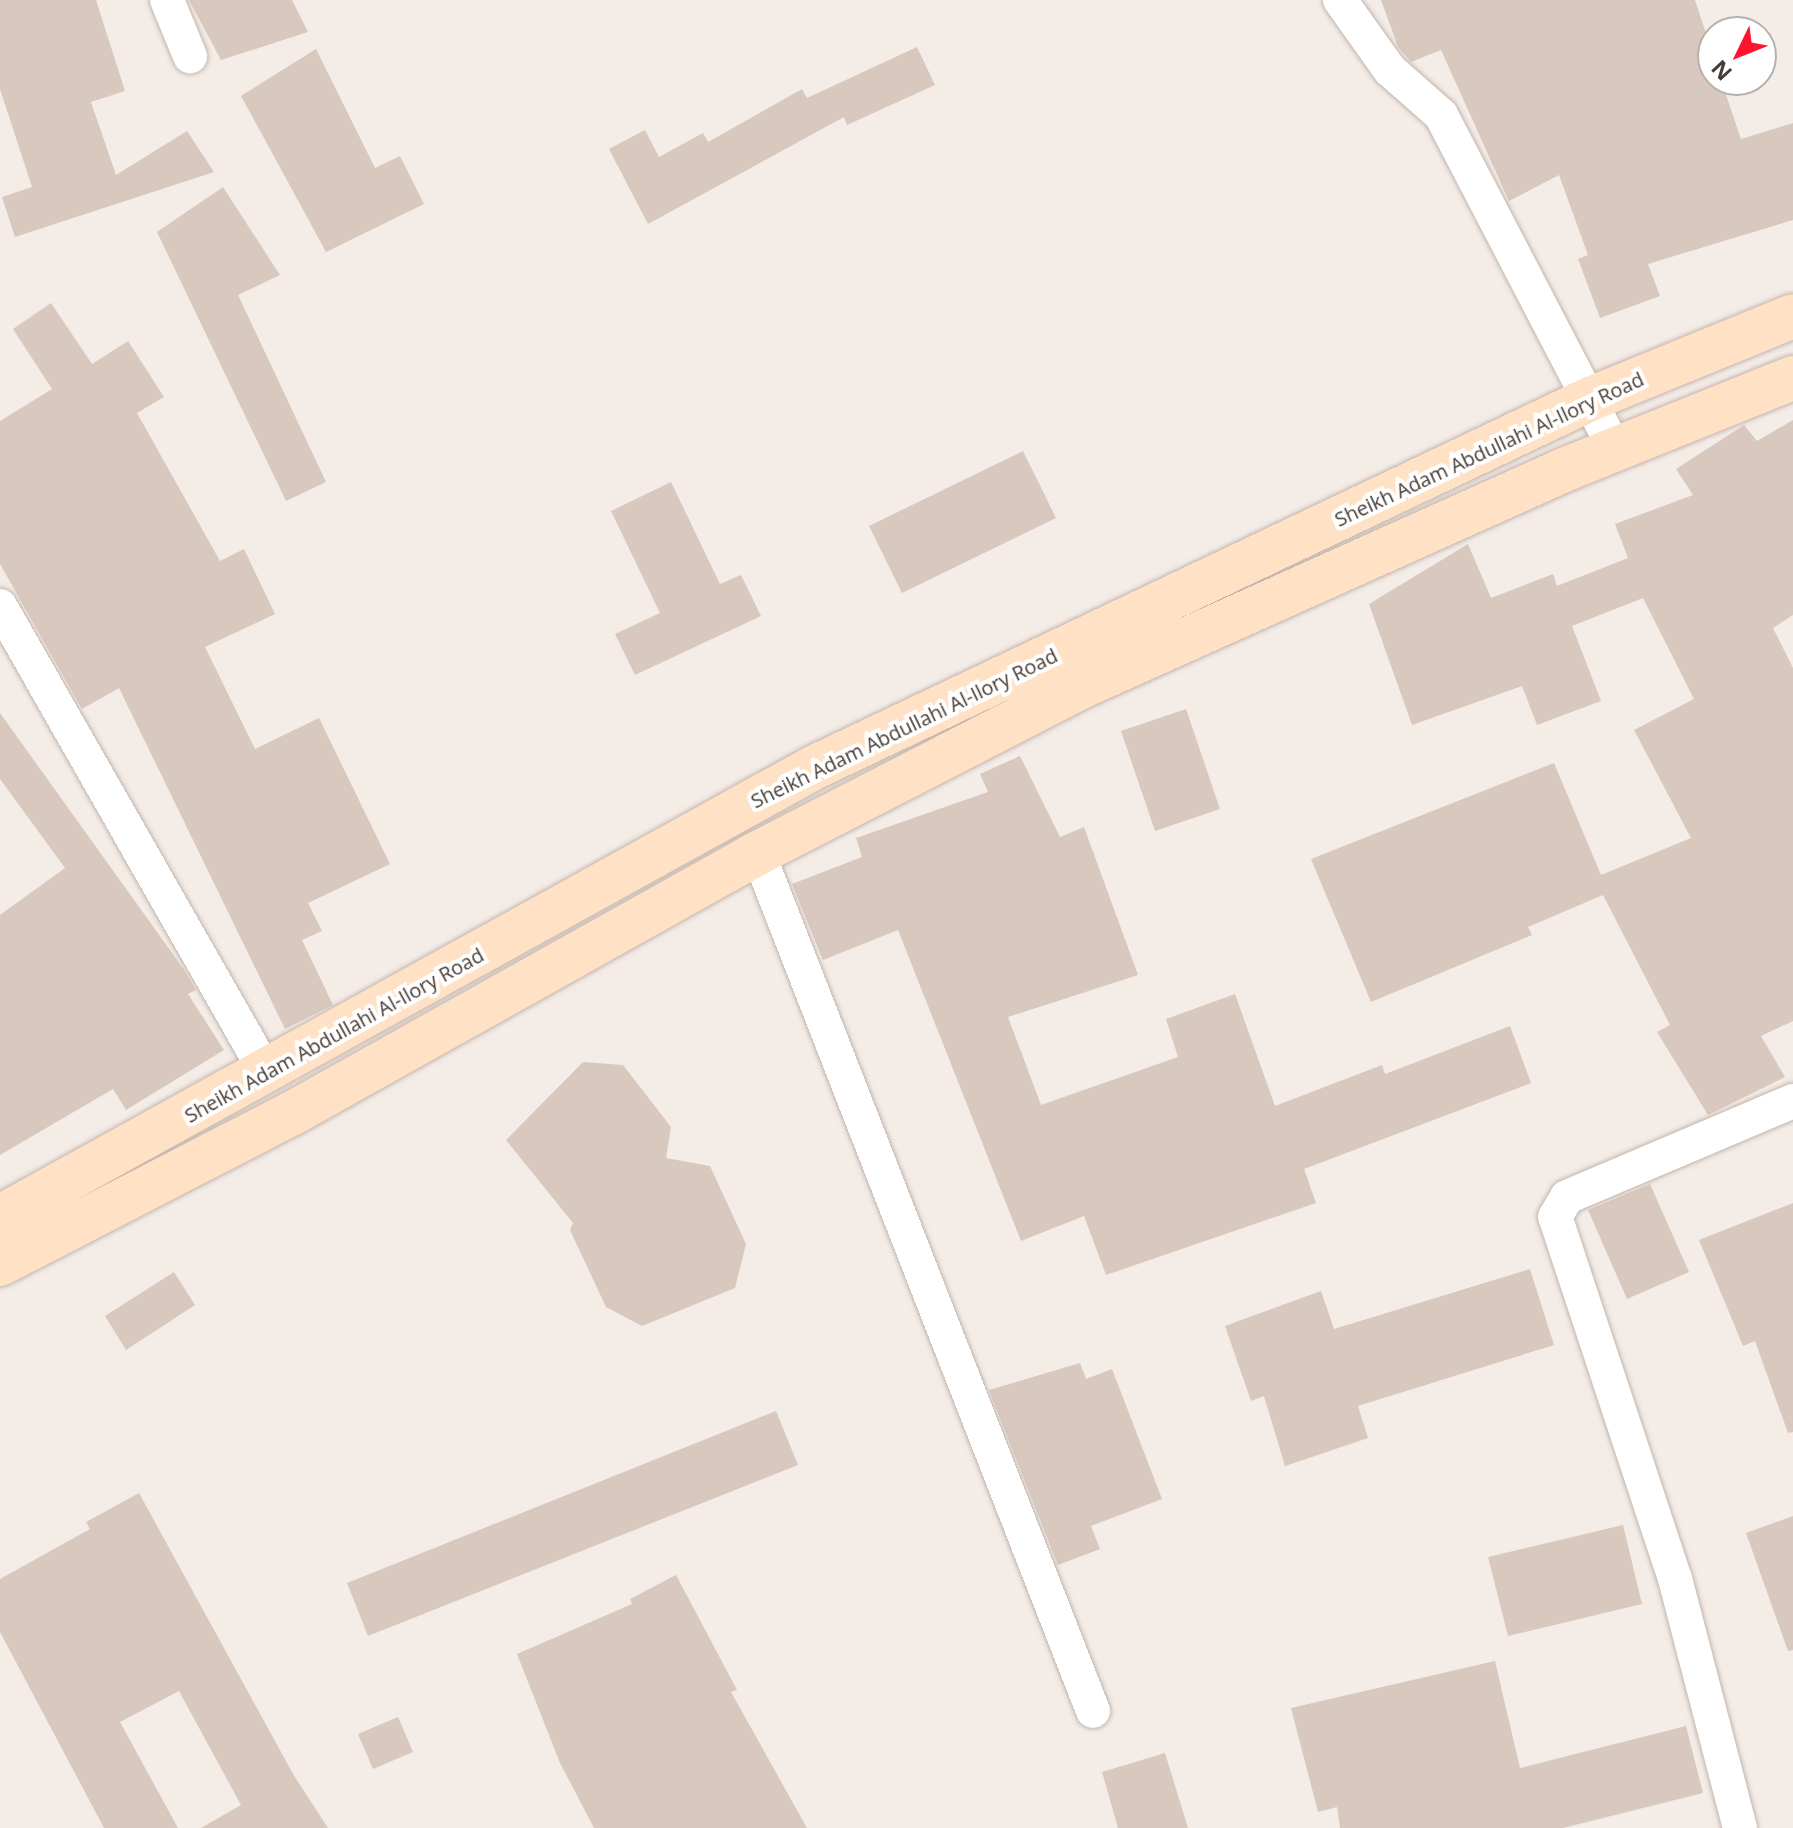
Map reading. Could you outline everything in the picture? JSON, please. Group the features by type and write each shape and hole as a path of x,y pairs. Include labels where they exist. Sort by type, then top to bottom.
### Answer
{"street":[{"path":"167,0 190,56"},
{"path":"1340,0 1390,70 1441,115 1615,449"},
{"name":"Sheikh Adam Abdullahi Al-Ilory Road","path":"0,1217 267,1074 813,768 1590,399 1793,316"},
{"name":"Sheikh Adam Abdullahi Al-Ilory Road","path":"0,1264 291,1114 758,853 1085,685 1615,449 1793,378"},
{"path":"0,606 267,1074"},
{"path":"758,853 1093,1711"},
{"path":"1740,1828 1675,1579 1555,1217 1567,1197 1793,1101"}],"building":[{"path":"0,0 96,0 125,91 91,102 116,175 187,131 214,172 15,237 2,197 32,187 0,89"},
{"path":"189,0 292,0 308,32 221,60"},
{"path":"1381,0 1695,0 1700,16 1697,16 1697,96 1726,96 1741,139 1793,123 1793,220 1648,264 1660,296 1600,318 1578,259 1588,255 1559,175 1509,201 1441,50 1411,62 1398,47"},
{"path":"917,47 935,85 847,125 844,117 648,224 609,149 645,130 659,157 703,133 708,142 802,89 807,98"},
{"path":"316,49 375,168 400,156 424,204 326,252 241,96"},
{"path":"223,187 280,275 238,295 326,482 286,501 157,232"},
{"path":"51,303 92,364 128,341 164,397 137,413 220,561 244,549 275,614 205,647 255,749 319,718 390,864 308,903 322,931 302,940 333,1005 285,1029 119,688 82,709 0,564 0,421 52,389 13,329"},
{"path":"1793,420 1793,615 1773,628 1793,668 1793,1021 1761,1036 1785,1077 1708,1115 1657,1032 1670,1025 1603,895 1528,927 1532,935 1371,1002 1311,859 1554,763 1601,875 1691,838 1634,730 1694,699 1643,598 1572,626 1601,701 1537,725 1522,686 1412,725 1369,604 1468,544 1491,598 1553,574 1557,586 1628,558 1615,524 1693,495 1676,469 1744,425 1757,441"},
{"path":"1023,451 1056,518 902,593 869,526"},
{"path":"671,482 720,584 741,575 761,616 635,675 615,634 660,613 611,511"},
{"path":"1186,709 1220,809 1155,831 1121,731"},
{"path":"0,713 185,971 196,990 188,994 224,1050 126,1110 113,1089 0,1155 0,915 65,868 0,779"},
{"path":"1020,756 1060,837 1084,827 1138,975 1008,1017 1041,1105 1178,1057 1166,1019 1235,994 1275,1106 1382,1065 1385,1074 1510,1026 1531,1083 1304,1169 1316,1203 1106,1275 1084,1216 1021,1241 898,930 823,960 792,884 862,857 856,838 988,792 980,774"},
{"path":"583,1062 623,1065 671,1127 666,1158 710,1166 746,1244 735,1288 642,1326 606,1307 570,1230 573,1223 506,1140"},
{"path":"1650,1184 1689,1272 1627,1299 1588,1210"},
{"path":"1793,1203 1793,1432 1788,1433 1755,1341 1743,1346 1699,1240"},
{"path":"1530,1269 1554,1345 1358,1406 1368,1438 1285,1466 1264,1396 1251,1401 1225,1326 1321,1291 1334,1329"},
{"path":"174,1272 195,1305 126,1350 105,1316"},
{"path":"1080,1363 1086,1379 1112,1369 1162,1499 1091,1526 1100,1549 1058,1565 989,1390"},
{"path":"776,1411 798,1465 368,1636 347,1583"},
{"path":"139,1493 293,1774 328,1828 201,1828 241,1805 179,1691 120,1722 178,1828 104,1828 0,1632 0,1579 90,1529 86,1522"},
{"path":"1793,1516 1793,1650 1788,1651 1746,1533"},
{"path":"1623,1525 1642,1604 1508,1636 1488,1557"},
{"path":"676,1575 737,1690 731,1692 807,1828 594,1828 560,1763 517,1654 632,1604 630,1599"},
{"path":"1495,1661 1520,1768 1686,1726 1703,1793 1563,1828 1340,1828 1337,1807 1318,1812 1291,1708"},
{"path":"398,1717 413,1752 373,1769 358,1734"},
{"path":"1165,1753 1188,1828 1118,1828 1102,1772"}]}
